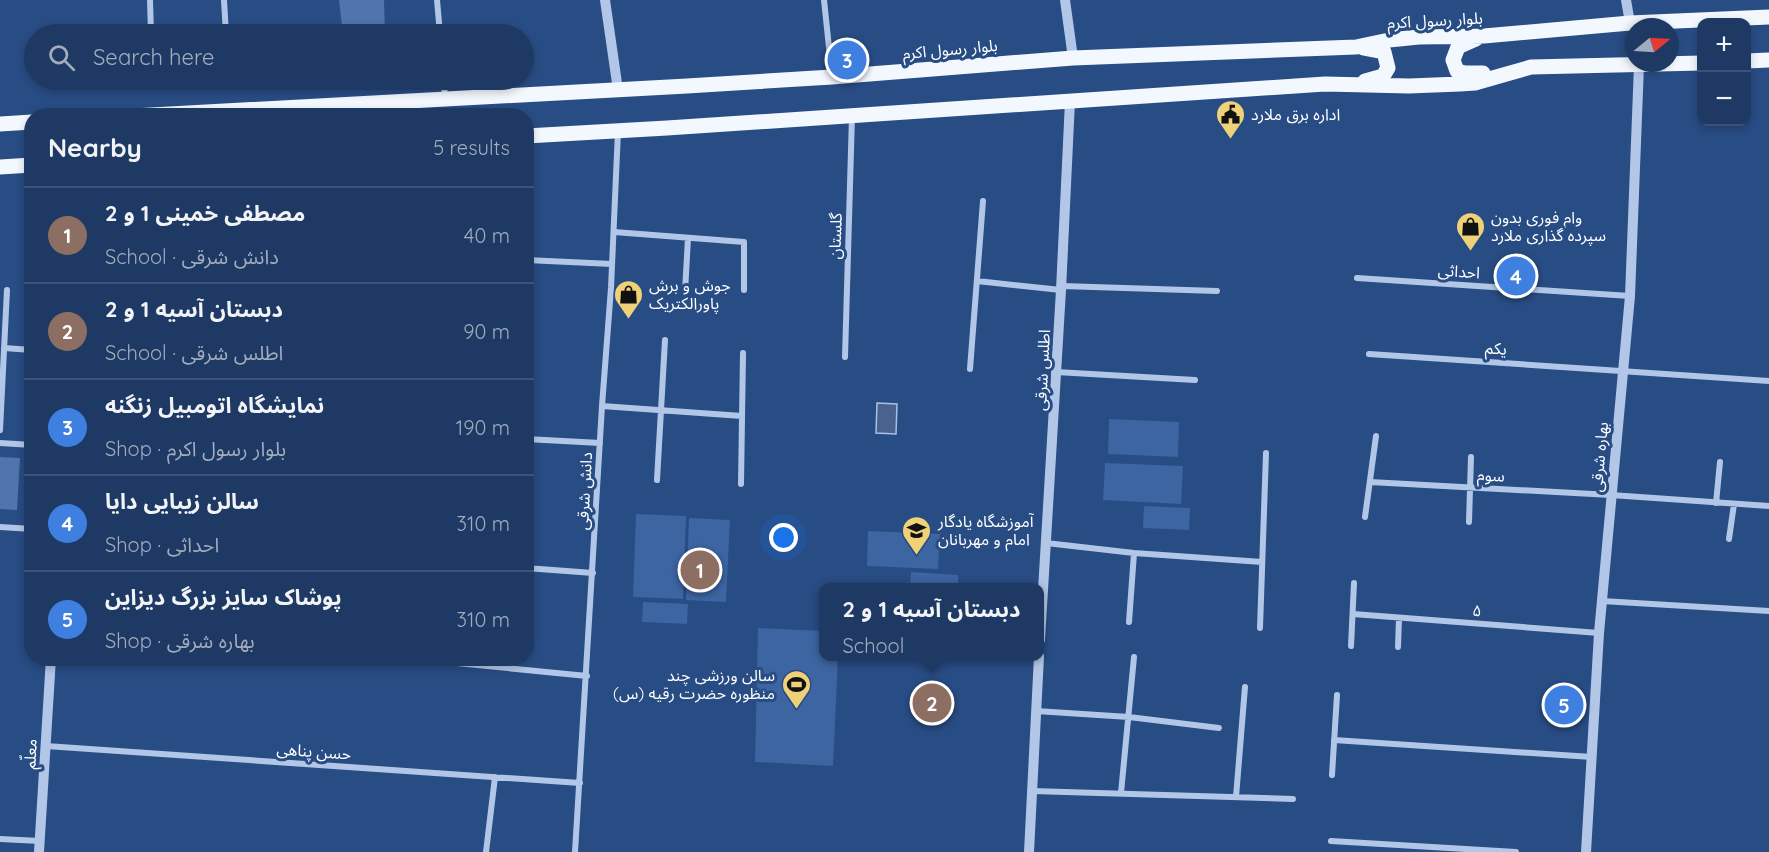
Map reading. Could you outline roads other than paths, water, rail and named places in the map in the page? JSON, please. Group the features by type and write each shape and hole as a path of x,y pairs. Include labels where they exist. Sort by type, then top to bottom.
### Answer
{"main road":[{"name":"بلوار رسول اکرم","path":"1679,21 1769,17"},
{"name":"بلوار رسول اکرم","path":"292,108 832,77 1073,58 1356,47 1419,37 1484,36 1625,23"},
{"path":"1484,36 1458,47 1453,60 1457,71 1503,74"},
{"path":"1354,86 1383,76 1388,68 1384,52 1356,47"},
{"path":"1751,61 1769,60"},
{"path":"1679,64 1697,63"},
{"path":"534,136 1324,84 1409,87 1460,84 1474,83 1531,67 1625,65"},
{"path":"329,108 335,105"},
{"path":"0,124 24,122"},
{"path":"0,166 24,165"}],"street":[{"path":"150,0 151,24"},
{"path":"224,0 225,24"},
{"path":"437,0 439,24"},
{"path":"605,0 618,90"},
{"path":"824,0 832,77"},
{"path":"1065,0 1073,58"},
{"path":"1626,0 1628,18"},
{"name":"بهاره شرقی","path":"1586,852 1599,633 1630,296 1639,72"},
{"path":"445,90 445,99"},
{"name":"اطلس شرقی","path":"1044,583 1062,288 1070,101"},
{"name":"گلستان","path":"845,357 852,116"},
{"name":"دانش شرقی","path":"576,852 614,232 618,131"},
{"path":"970,369 983,201"},
{"path":"614,232 744,242 744,290"},
{"path":"685,292 688,238"},
{"path":"534,260 612,264"},
{"name":"احداثی","path":"1357,278 1630,296"},
{"path":"977,280 1062,288 1217,291"},
{"path":"0,430 8,290"},
{"path":"657,480 665,340"},
{"path":"4,348 24,349"},
{"path":"741,484 743,353"},
{"name":"یکم","path":"1369,354 1769,381"},
{"path":"1056,372 1195,380"},
{"path":"602,406 742,416"},
{"path":"1365,517 1376,436"},
{"path":"534,439 600,443"},
{"path":"0,442 24,444"},
{"path":"1260,628 1266,453"},
{"path":"1469,522 1471,458"},
{"path":"1716,502 1720,462"},
{"name":"سوم","path":"1370,482 1611,495 1769,507"},
{"path":"1729,539 1734,504"},
{"path":"0,527 24,528"},
{"path":"1046,543 1134,553 1262,562"},
{"path":"1129,621 1134,553"},
{"path":"534,568 592,573"},
{"path":"1351,646 1354,584"},
{"path":"1602,601 1769,610"},
{"name":"۵","path":"1353,614 1599,633"},
{"path":"1398,647 1399,618"},
{"path":"1121,793 1134,657"},
{"path":"1029,852 1039,661"},
{"name":"معلّم","path":"40,846 51,666"},
{"path":"486,666 586,676"},
{"path":"1236,797 1245,687"},
{"path":"1332,775 1337,695"},
{"path":"1035,711 1129,717 1220,728"},
{"path":"1334,741 1592,757"},
{"name":"حسن پناهی","path":"46,746 580,783"},
{"path":"486,852 495,777"},
{"path":"1032,791 1293,799"},
{"path":"0,839 40,846"},
{"path":"1330,841 1516,852"}],"place":[{"name":"نمایشگاه اتومبیل زنگنه","path":"847,60"},
{"name":"اداره برق ملارد","path":"1230,140"},
{"name":"وام فوری بدون سپرده گذاری ملارد","path":"1470,252"},
{"name":"سالن زیبایی دایا","path":"1516,276"},
{"name":"جوش و برش پاورالکتریک","path":"628,320"},
{"name":"آموزشگاه یادگار امام و مهربانان","path":"917,556"},
{"name":"مصطفی خمینی 1 و 2","path":"700,570"},
{"name":"دبستان آسیه 1 و 2","path":"932,703"},
{"name":"پوشاک سایز بزرگ دیزاین","path":"1564,705"},
{"name":"سالن ورزشی چند منظوره حضرت رقیه (س)","path":"796,710"}]}
